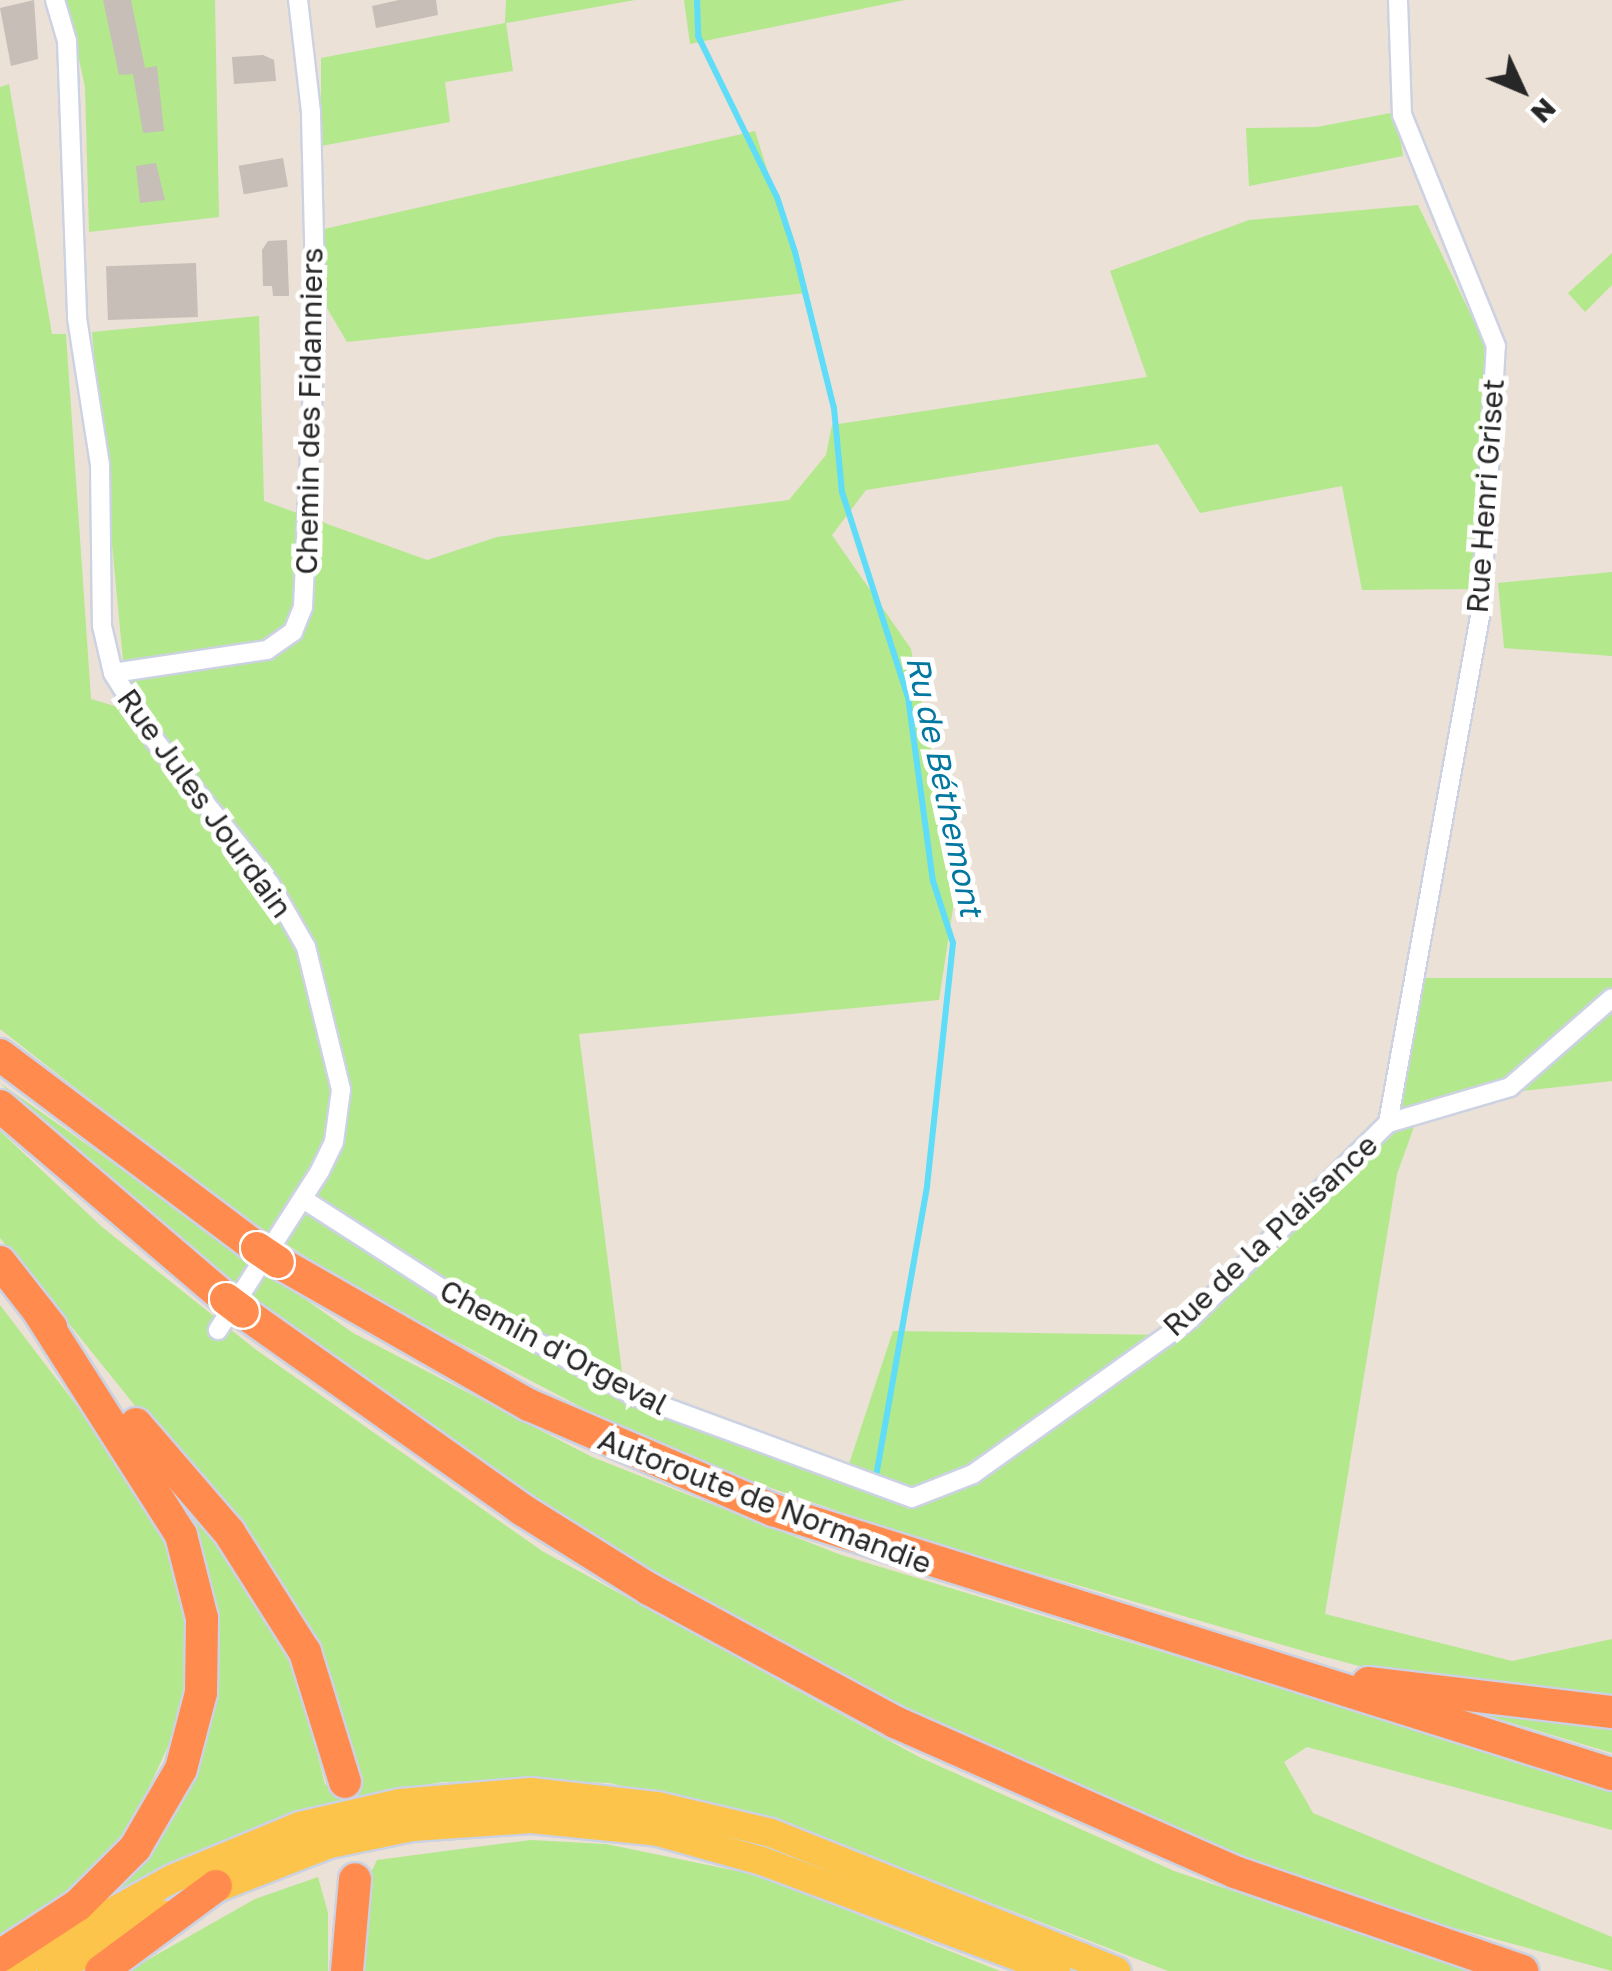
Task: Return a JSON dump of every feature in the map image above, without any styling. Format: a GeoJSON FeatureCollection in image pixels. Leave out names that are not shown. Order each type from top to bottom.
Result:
{"type":"FeatureCollection","features":[{"type":"Feature","properties":{"kind":"highway","name":"Autoroute de Normandie"},"geometry":{"type":"LineString","coordinates":[[0,1055],[267,1255],[447,1362],[687,1477],[870,1546],[1612,1774]]}},
{"type":"Feature","properties":{"kind":"highway"},"geometry":{"type":"LineString","coordinates":[[0,1106],[229,1314],[520,1510],[791,1668],[1126,1828],[1522,1971]]}},
{"type":"Feature","properties":{"kind":"highway"},"geometry":{"type":"LineString","coordinates":[[0,1262],[229,1532],[304,1652],[345,1782]]}},
{"type":"Feature","properties":{"kind":"highway"},"geometry":{"type":"LineString","coordinates":[[0,1956],[78,1905],[135,1848],[181,1769],[201,1694],[202,1618],[182,1535],[39,1312]]}},
{"type":"Feature","properties":{"kind":"highway"},"geometry":{"type":"LineString","coordinates":[[1273,1668],[1612,1712]]}},
{"type":"Feature","properties":{"kind":"highway"},"geometry":{"type":"LineString","coordinates":[[347,1971],[356,1879]]}},
{"type":"Feature","properties":{"kind":"highway"},"geometry":{"type":"LineString","coordinates":[[101,1971],[216,1886]]}},
{"type":"Feature","properties":{"kind":"main road"},"geometry":{"type":"LineString","coordinates":[[6,1971],[172,1878],[300,1826],[400,1803],[531,1792],[658,1806],[771,1833],[1116,1971]]}},
{"type":"Feature","properties":{"kind":"main road"},"geometry":{"type":"LineString","coordinates":[[51,1971],[216,1886],[330,1844],[412,1827],[550,1820],[658,1832],[762,1861],[1056,1971]]}},
{"type":"Feature","properties":{"kind":"street","name":"Rue Jules Jourdain"},"geometry":{"type":"LineString","coordinates":[[55,0],[67,41],[77,318],[100,465],[102,626],[112,672],[156,742],[270,884],[306,947],[342,1090],[334,1142],[303,1199],[229,1314]]}},
{"type":"Feature","properties":{"kind":"street","name":"Chemin des Fidanniers"},"geometry":{"type":"LineString","coordinates":[[112,672],[267,650],[293,632],[304,607],[316,320],[310,112],[298,0]]}},
{"type":"Feature","properties":{"kind":"street","name":"Rue Henri Griset"},"geometry":{"type":"LineString","coordinates":[[1388,1123],[1480,611],[1496,346],[1402,114],[1398,0]]}},
{"type":"Feature","properties":{"kind":"street","name":"Rue de la Plaisance"},"geometry":{"type":"LineString","coordinates":[[874,1490],[912,1498],[939,1490],[1004,1452],[1190,1319],[1388,1123],[1510,1086],[1612,998]]}},
{"type":"Feature","properties":{"kind":"street","name":"Chemin d'Orgeval"},"geometry":{"type":"LineString","coordinates":[[303,1199],[449,1292],[632,1394],[874,1490]]}},
{"type":"Feature","properties":{"kind":"green space"},"geometry":{"type":"Polygon","coordinates":[[[66,0],[215,0],[219,217],[89,232],[85,87],[66,0]]]}},
{"type":"Feature","properties":{"kind":"green space"},"geometry":{"type":"Polygon","coordinates":[[[506,0],[635,0],[506,23],[513,71],[445,82],[450,122],[321,146],[321,58],[505,23],[506,0]]]}},
{"type":"Feature","properties":{"kind":"green space"},"geometry":{"type":"Polygon","coordinates":[[[684,0],[905,0],[690,44],[684,0]]]}},
{"type":"Feature","properties":{"kind":"green space"},"geometry":{"type":"Polygon","coordinates":[[[9,84],[52,334],[66,334],[91,699],[118,707],[124,671],[92,332],[259,316],[264,501],[427,560],[497,537],[789,500],[826,455],[832,425],[1147,377],[1110,271],[1249,220],[1418,205],[1498,371],[1473,589],[1362,590],[1342,486],[1200,513],[1158,444],[866,490],[832,535],[911,649],[957,882],[939,1000],[579,1034],[623,1380],[845,1476],[893,1331],[1166,1335],[1383,1115],[1407,978],[1612,978],[1612,1081],[1423,1102],[1397,1174],[1325,1614],[1512,1661],[1612,1639],[1612,1703],[1400,1677],[919,1539],[667,1452],[356,1289],[223,1203],[0,1029],[0,87],[9,84]]]}},
{"type":"Feature","properties":{"kind":"green space"},"geometry":{"type":"Polygon","coordinates":[[[1396,112],[1403,156],[1249,186],[1246,128],[1317,127],[1396,112]]]}},
{"type":"Feature","properties":{"kind":"green space"},"geometry":{"type":"Polygon","coordinates":[[[755,131],[806,293],[347,342],[324,303],[324,229],[755,131]]]}},
{"type":"Feature","properties":{"kind":"green space"},"geometry":{"type":"Polygon","coordinates":[[[1612,253],[1612,285],[1585,312],[1568,293],[1612,253]]]}},
{"type":"Feature","properties":{"kind":"green space"},"geometry":{"type":"Polygon","coordinates":[[[1612,572],[1612,656],[1504,648],[1498,583],[1612,572]]]}},
{"type":"Feature","properties":{"kind":"green space"},"geometry":{"type":"Polygon","coordinates":[[[0,1083],[353,1333],[592,1457],[841,1555],[1612,1788],[1612,1830],[1307,1747],[1284,1762],[1313,1813],[1612,1937],[1612,1971],[1344,1898],[1182,1835],[819,1673],[663,1584],[345,1374],[110,1189],[0,1083]]]}},
{"type":"Feature","properties":{"kind":"green space"},"geometry":{"type":"Polygon","coordinates":[[[0,1131],[102,1227],[255,1349],[542,1551],[919,1757],[1174,1871],[1468,1971],[1168,1971],[796,1828],[610,1783],[442,1782],[329,1803],[182,1861],[93,1909],[164,1829],[213,1702],[207,1587],[179,1491],[295,1663],[325,1785],[352,1778],[314,1661],[252,1551],[0,1238],[0,1131]]]}},
{"type":"Feature","properties":{"kind":"green space"},"geometry":{"type":"Polygon","coordinates":[[[0,1305],[128,1473],[167,1540],[190,1623],[180,1720],[124,1842],[54,1913],[0,1945],[0,1305]]]}},
{"type":"Feature","properties":{"kind":"green space"},"geometry":{"type":"Polygon","coordinates":[[[1452,1705],[1612,1721],[1612,1753],[1452,1705]]]}},
{"type":"Feature","properties":{"kind":"green space"},"geometry":{"type":"Polygon","coordinates":[[[530,1840],[606,1844],[761,1876],[1000,1971],[356,1971],[366,1883],[377,1860],[530,1840]]]}},
{"type":"Feature","properties":{"kind":"green space"},"geometry":{"type":"Polygon","coordinates":[[[318,1877],[328,1913],[328,1971],[128,1971],[255,1899],[318,1877]]]}},
{"type":"Feature","properties":{"kind":"building"},"geometry":{"type":"Polygon","coordinates":[[[34,0],[38,59],[11,66],[0,8],[34,0]]]}},
{"type":"Feature","properties":{"kind":"building"},"geometry":{"type":"Polygon","coordinates":[[[103,0],[131,0],[145,68],[157,66],[164,131],[143,133],[133,74],[119,75],[103,0]]]}},
{"type":"Feature","properties":{"kind":"building"},"geometry":{"type":"Polygon","coordinates":[[[399,0],[436,0],[438,15],[376,28],[372,6],[399,0]]]}},
{"type":"Feature","properties":{"kind":"building"},"geometry":{"type":"Polygon","coordinates":[[[263,55],[274,60],[276,81],[234,84],[232,57],[263,55]]]}},
{"type":"Feature","properties":{"kind":"building"},"geometry":{"type":"Polygon","coordinates":[[[283,158],[288,187],[244,194],[239,166],[283,158]]]}},
{"type":"Feature","properties":{"kind":"building"},"geometry":{"type":"Polygon","coordinates":[[[156,163],[165,200],[140,203],[136,166],[156,163]]]}},
{"type":"Feature","properties":{"kind":"building"},"geometry":{"type":"Polygon","coordinates":[[[287,240],[289,296],[273,296],[272,286],[263,286],[262,250],[268,241],[287,240]]]}},
{"type":"Feature","properties":{"kind":"building"},"geometry":{"type":"Polygon","coordinates":[[[196,263],[198,317],[108,320],[106,266],[196,263]]]}},
{"type":"Feature","properties":{"kind":"waterway","name":"Ru de Béthemont"},"geometry":{"type":"LineString","coordinates":[[697,0],[698,36],[777,197],[795,252],[834,408],[842,492],[908,697],[933,881],[953,943],[927,1187],[875,1482]]}}]}
